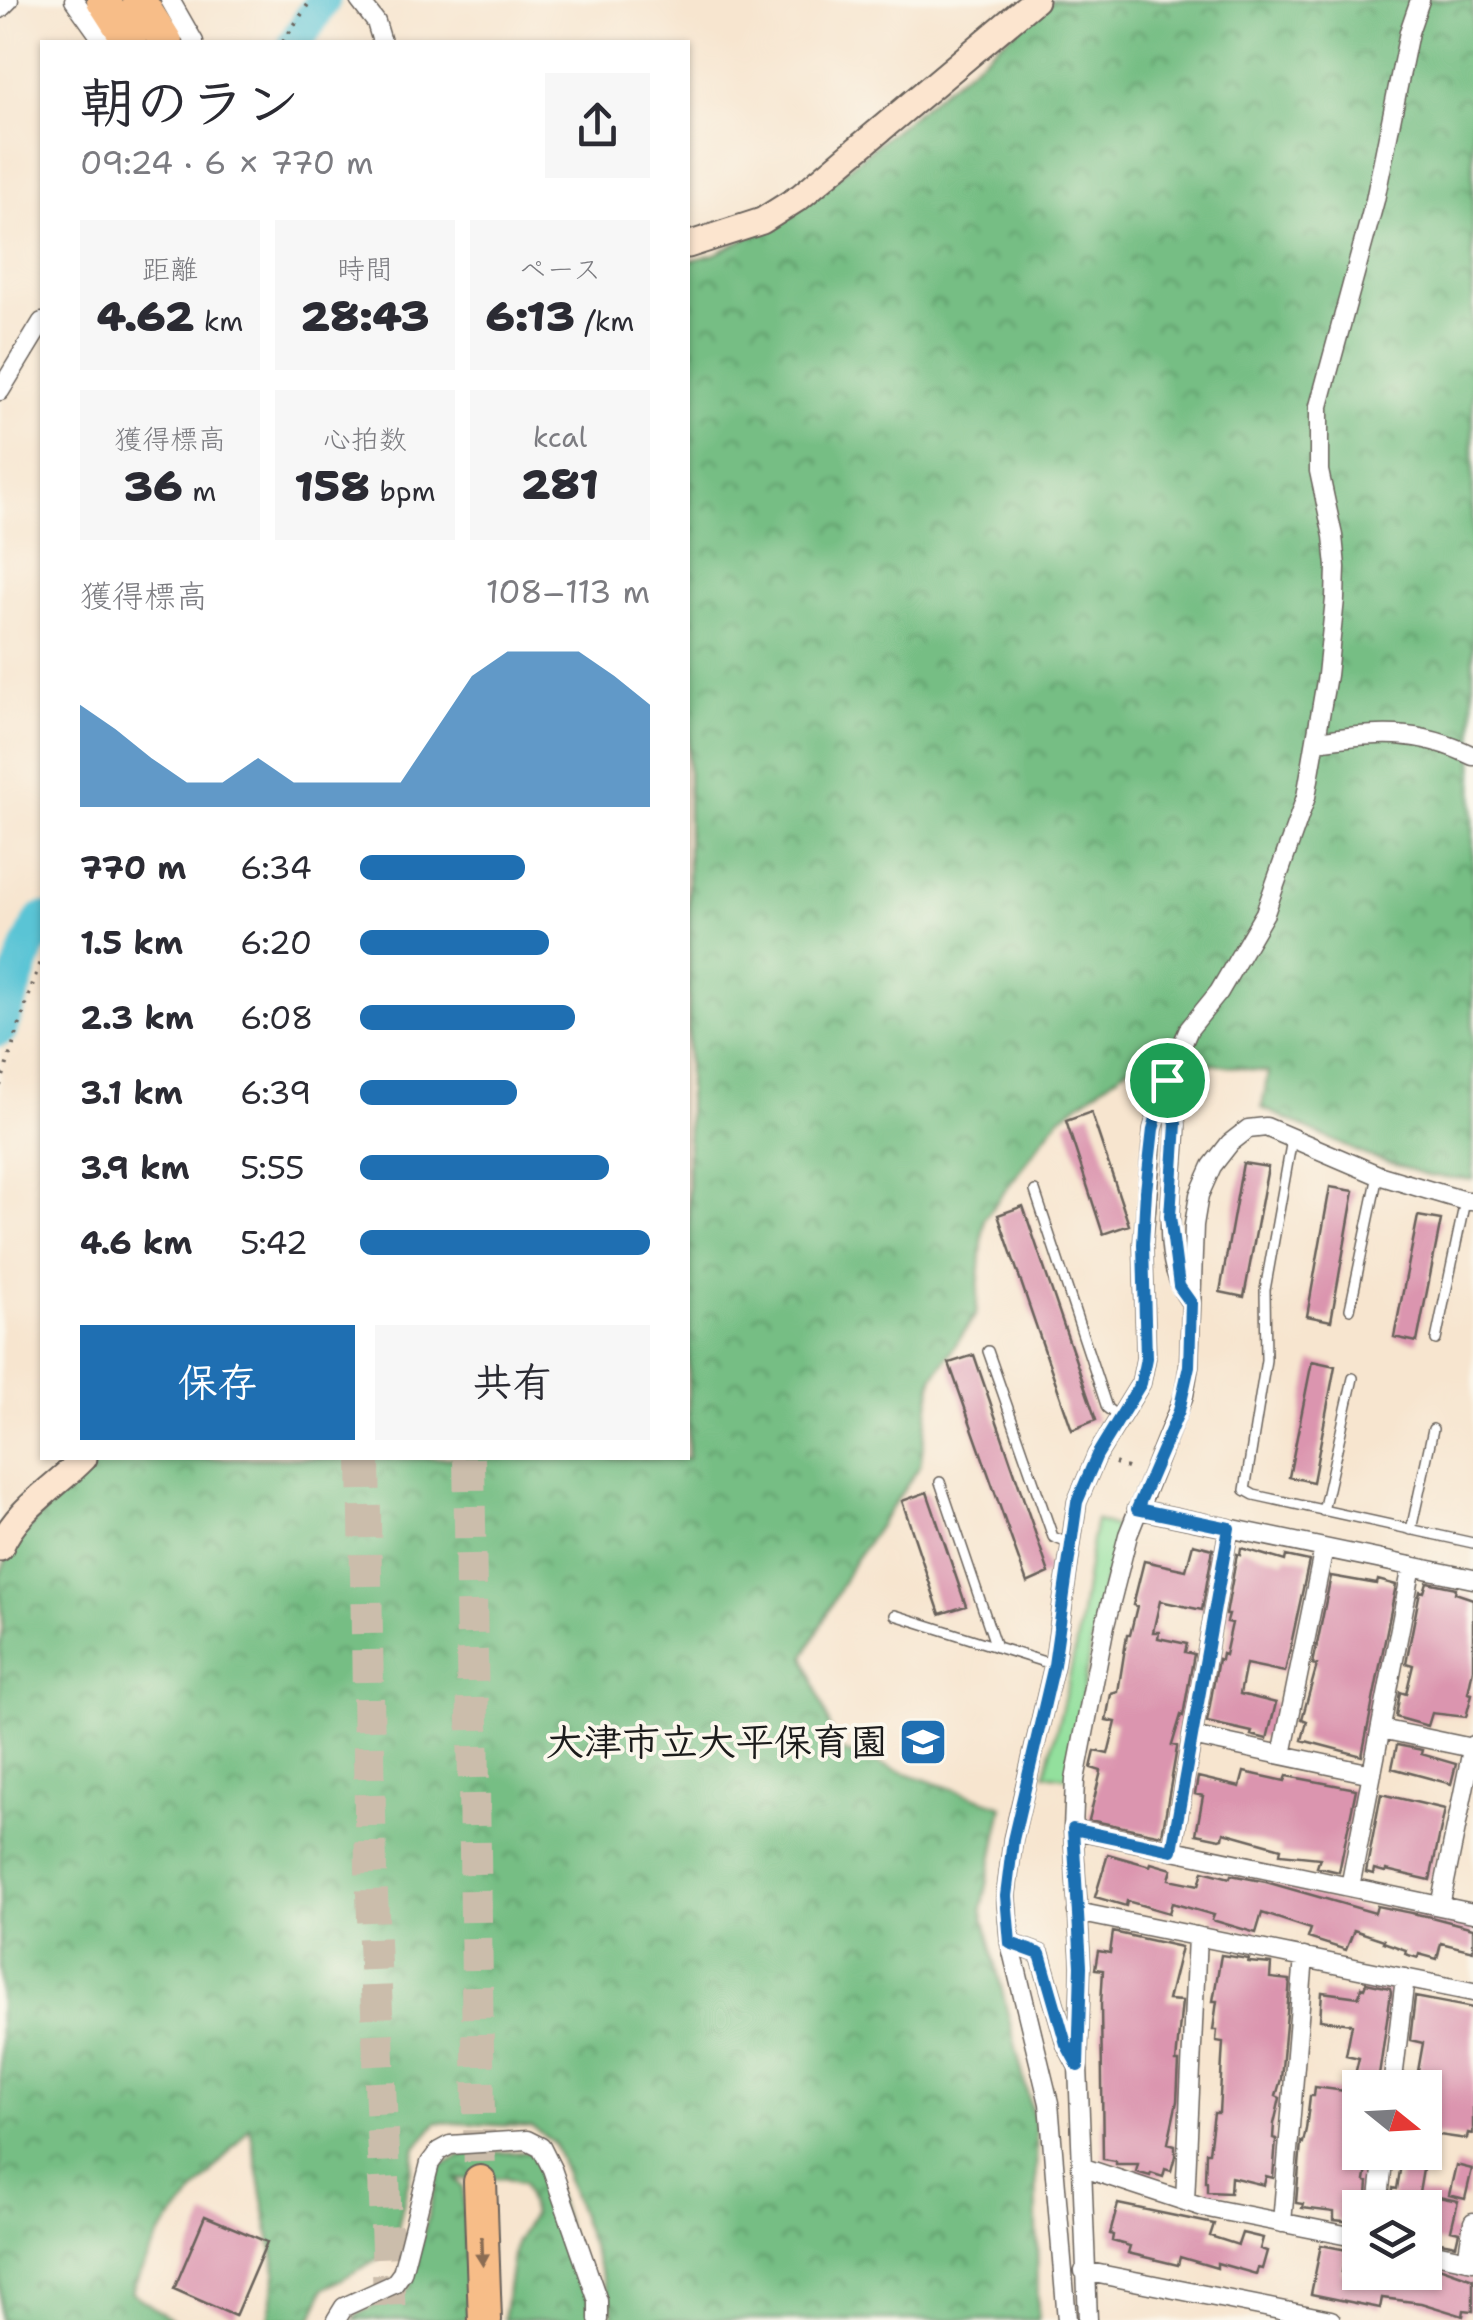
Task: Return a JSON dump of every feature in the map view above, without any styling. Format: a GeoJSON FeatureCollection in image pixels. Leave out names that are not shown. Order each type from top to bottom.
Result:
{"type":"FeatureCollection","features":[{"type":"Feature","properties":{"kind":"highway"},"geometry":{"type":"LineString","coordinates":[[104,0],[129,40]]}},
{"type":"Feature","properties":{"kind":"highway"},"geometry":{"type":"LineString","coordinates":[[139,0],[165,40]]}},
{"type":"Feature","properties":{"kind":"highway"},"geometry":{"type":"LineString","coordinates":[[480,2182],[485,2320]]}},
{"type":"Feature","properties":{"kind":"main road"},"geometry":{"type":"LineString","coordinates":[[690,244],[762,221],[800,197],[1036,0]]}},
{"type":"Feature","properties":{"kind":"main road"},"geometry":{"type":"LineString","coordinates":[[0,1548],[6,1532],[21,1514],[82,1460]]}},
{"type":"Feature","properties":{"kind":"street"},"geometry":{"type":"LineString","coordinates":[[0,9],[10,0]]}},
{"type":"Feature","properties":{"kind":"street"},"geometry":{"type":"LineString","coordinates":[[74,0],[103,40]]}},
{"type":"Feature","properties":{"kind":"street"},"geometry":{"type":"LineString","coordinates":[[170,0],[193,40]]}},
{"type":"Feature","properties":{"kind":"street"},"geometry":{"type":"LineString","coordinates":[[359,0],[376,22],[381,40]]}},
{"type":"Feature","properties":{"kind":"street"},"geometry":{"type":"LineString","coordinates":[[1067,2320],[1049,2103],[1010,1943],[1006,1896],[1013,1840],[1054,1665],[1077,1502],[1097,1455],[1141,1383],[1146,1358],[1143,1244],[1153,1129],[1167,1080],[1189,1029],[1219,992],[1265,913],[1306,798],[1333,632],[1336,568],[1318,471],[1319,406],[1375,200],[1409,32],[1420,0]]}},
{"type":"Feature","properties":{"kind":"street"},"geometry":{"type":"LineString","coordinates":[[0,391],[40,325]]}},
{"type":"Feature","properties":{"kind":"street"},"geometry":{"type":"LineString","coordinates":[[1317,741],[1382,734],[1411,736],[1428,738],[1473,756]]}},
{"type":"Feature","properties":{"kind":"street"},"geometry":{"type":"LineString","coordinates":[[1167,1080],[1176,1124],[1170,1216],[1174,1259],[1179,1286],[1191,1303]]}},
{"type":"Feature","properties":{"kind":"street"},"geometry":{"type":"LineString","coordinates":[[1088,2320],[1078,2066],[1081,1966],[1073,1829],[1075,1780],[1119,1567],[1137,1509],[1184,1394],[1199,1196],[1212,1166],[1230,1143],[1248,1129],[1266,1127],[1378,1175],[1469,1201]]}},
{"type":"Feature","properties":{"kind":"street"},"geometry":{"type":"LineString","coordinates":[[1137,1509],[1473,1579]]}},
{"type":"Feature","properties":{"kind":"street"},"geometry":{"type":"LineString","coordinates":[[1172,1850],[1229,1528]]}},
{"type":"Feature","properties":{"kind":"street"},"geometry":{"type":"LineString","coordinates":[[1282,1755],[1324,1548]]}},
{"type":"Feature","properties":{"kind":"street"},"geometry":{"type":"LineString","coordinates":[[1350,1887],[1412,1566]]}},
{"type":"Feature","properties":{"kind":"street"},"geometry":{"type":"LineString","coordinates":[[1381,1729],[1473,1746],[1440,1906]]}},
{"type":"Feature","properties":{"kind":"street"},"geometry":{"type":"LineString","coordinates":[[1192,1736],[1372,1774]]}},
{"type":"Feature","properties":{"kind":"street"},"geometry":{"type":"LineString","coordinates":[[1073,1829],[1473,1913]]}},
{"type":"Feature","properties":{"kind":"street"},"geometry":{"type":"LineString","coordinates":[[1077,1912],[1473,1992]]}},
{"type":"Feature","properties":{"kind":"street"},"geometry":{"type":"LineString","coordinates":[[1185,2201],[1197,1936]]}},
{"type":"Feature","properties":{"kind":"street"},"geometry":{"type":"LineString","coordinates":[[1010,1943],[1040,1954],[1066,2044],[1078,2066]]}},
{"type":"Feature","properties":{"kind":"street"},"geometry":{"type":"LineString","coordinates":[[1282,2222],[1304,1958]]}},
{"type":"Feature","properties":{"kind":"street"},"geometry":{"type":"LineString","coordinates":[[1394,2070],[1405,1978]]}},
{"type":"Feature","properties":{"kind":"street"},"geometry":{"type":"LineString","coordinates":[[336,2320],[344,2307],[394,2284],[402,2273],[430,2164],[439,2152],[450,2146],[526,2140],[541,2147],[552,2169],[598,2301],[598,2320]]}},
{"type":"Feature","properties":{"kind":"street"},"geometry":{"type":"LineString","coordinates":[[1081,2168],[1185,2201],[1342,2234]]}},
{"type":"Feature","properties":{"kind":"street"},"geometry":{"type":"LineString","coordinates":[[1442,2254],[1470,2260],[1473,2222]]}},
{"type":"Feature","properties":{"kind":"street"},"geometry":{"type":"LineString","coordinates":[[1084,2271],[1331,2320]]}},
{"type":"Feature","properties":{"kind":"lane"},"geometry":{"type":"LineString","coordinates":[[1292,1136],[1265,1290],[1266,1360],[1245,1490],[1473,1543]]}},
{"type":"Feature","properties":{"kind":"lane"},"geometry":{"type":"LineString","coordinates":[[1350,1309],[1378,1175]]}},
{"type":"Feature","properties":{"kind":"lane"},"geometry":{"type":"LineString","coordinates":[[1035,1192],[1107,1408],[1120,1418]]}},
{"type":"Feature","properties":{"kind":"lane"},"geometry":{"type":"LineString","coordinates":[[1436,1340],[1469,1201]]}},
{"type":"Feature","properties":{"kind":"lane"},"geometry":{"type":"LineString","coordinates":[[988,1351],[1053,1536],[1070,1544]]}},
{"type":"Feature","properties":{"kind":"lane"},"geometry":{"type":"LineString","coordinates":[[1323,1510],[1352,1378]]}},
{"type":"Feature","properties":{"kind":"lane"},"geometry":{"type":"LineString","coordinates":[[1411,1530],[1433,1429]]}},
{"type":"Feature","properties":{"kind":"lane"},"geometry":{"type":"LineString","coordinates":[[940,1482],[996,1647]]}},
{"type":"Feature","properties":{"kind":"lane"},"geometry":{"type":"LineString","coordinates":[[895,1615],[1054,1665]]}},
{"type":"Feature","properties":{"kind":"path"},"geometry":{"type":"LineString","coordinates":[[284,40],[310,0]]}},
{"type":"Feature","properties":{"kind":"path"},"geometry":{"type":"LineString","coordinates":[[0,1086],[40,961]]}},
{"type":"Feature","properties":{"kind":"path"},"geometry":{"type":"LineString","coordinates":[[1097,1455],[1150,1478]]}},
{"type":"Feature","properties":{"kind":"green space"},"geometry":{"type":"Polygon","coordinates":[[[1053,0],[1473,0],[1473,1180],[1430,1176],[1365,1155],[1262,1108],[1268,1072],[1194,1061],[1138,1060],[1059,1118],[984,1219],[976,1314],[933,1378],[920,1466],[853,1563],[805,1656],[838,1750],[1003,1806],[982,1909],[1036,2129],[1038,2320],[613,2320],[613,2307],[554,2143],[532,2127],[437,2122],[416,2147],[393,2250],[324,2289],[312,2320],[269,2320],[276,2271],[250,2127],[160,2234],[131,2292],[172,2320],[0,2320],[0,1577],[5,1562],[27,1530],[96,1460],[690,1460],[690,260],[715,254],[789,216],[1053,0]]]}},
{"type":"Feature","properties":{"kind":"green space"},"geometry":{"type":"Polygon","coordinates":[[[1096,1520],[1119,1529],[1090,1652],[1071,1778],[1045,1774],[1073,1660],[1096,1520]]]}},
{"type":"Feature","properties":{"kind":"green space"},"geometry":{"type":"Polygon","coordinates":[[[532,2152],[557,2197],[592,2308],[592,2320],[503,2320],[515,2244],[533,2214],[523,2184],[504,2178],[455,2179],[463,2187],[468,2320],[354,2320],[410,2288],[440,2166],[469,2153],[532,2152]]]}},
{"type":"Feature","properties":{"kind":"building"},"geometry":{"type":"Polygon","coordinates":[[[1091,1112],[1129,1225],[1103,1234],[1066,1121],[1091,1112]]]}},
{"type":"Feature","properties":{"kind":"building"},"geometry":{"type":"Polygon","coordinates":[[[1243,1163],[1268,1167],[1244,1297],[1220,1292],[1243,1163]]]}},
{"type":"Feature","properties":{"kind":"building"},"geometry":{"type":"Polygon","coordinates":[[[1330,1187],[1354,1191],[1331,1321],[1307,1316],[1330,1187]]]}},
{"type":"Feature","properties":{"kind":"building"},"geometry":{"type":"Polygon","coordinates":[[[1023,1206],[1096,1420],[1072,1430],[998,1215],[1023,1206]]]}},
{"type":"Feature","properties":{"kind":"building"},"geometry":{"type":"Polygon","coordinates":[[[1418,1216],[1441,1220],[1417,1342],[1394,1337],[1418,1216]]]}},
{"type":"Feature","properties":{"kind":"building"},"geometry":{"type":"Polygon","coordinates":[[[974,1355],[1049,1573],[1027,1583],[949,1363],[974,1355]]]}},
{"type":"Feature","properties":{"kind":"building"},"geometry":{"type":"Polygon","coordinates":[[[1312,1361],[1335,1366],[1313,1482],[1289,1477],[1312,1361]]]}},
{"type":"Feature","properties":{"kind":"building"},"geometry":{"type":"Polygon","coordinates":[[[927,1492],[966,1606],[940,1614],[902,1501],[927,1492]]]}},
{"type":"Feature","properties":{"kind":"building"},"geometry":{"type":"Polygon","coordinates":[[[1193,1544],[1213,1549],[1202,1610],[1160,1601],[1153,1632],[1159,1632],[1158,1638],[1187,1644],[1185,1652],[1194,1654],[1183,1716],[1172,1745],[1177,1748],[1162,1835],[1089,1820],[1101,1771],[1091,1768],[1095,1751],[1108,1754],[1116,1722],[1106,1720],[1111,1694],[1118,1692],[1144,1561],[1186,1570],[1193,1544]]]}},
{"type":"Feature","properties":{"kind":"building"},"geometry":{"type":"Polygon","coordinates":[[[1241,1548],[1285,1561],[1286,1556],[1309,1561],[1285,1672],[1246,1664],[1240,1694],[1276,1703],[1267,1739],[1207,1722],[1218,1659],[1225,1655],[1232,1623],[1227,1622],[1226,1615],[1241,1548]]]}},
{"type":"Feature","properties":{"kind":"building"},"geometry":{"type":"Polygon","coordinates":[[[1331,1576],[1396,1585],[1362,1756],[1302,1740],[1307,1721],[1302,1719],[1317,1665],[1313,1664],[1331,1576]]]}},
{"type":"Feature","properties":{"kind":"building"},"geometry":{"type":"Polygon","coordinates":[[[1427,1582],[1456,1588],[1455,1593],[1473,1599],[1473,1669],[1468,1693],[1472,1694],[1466,1717],[1432,1713],[1428,1726],[1396,1717],[1400,1692],[1406,1694],[1413,1665],[1406,1663],[1420,1591],[1424,1592],[1427,1582]]]}},
{"type":"Feature","properties":{"kind":"building"},"geometry":{"type":"Polygon","coordinates":[[[1397,1745],[1456,1764],[1451,1784],[1392,1768],[1397,1745]]]}},
{"type":"Feature","properties":{"kind":"building"},"geometry":{"type":"Polygon","coordinates":[[[1244,1772],[1356,1789],[1339,1872],[1317,1867],[1320,1858],[1280,1854],[1281,1848],[1224,1832],[1220,1839],[1196,1834],[1203,1796],[1195,1794],[1198,1777],[1240,1787],[1244,1772]]]}},
{"type":"Feature","properties":{"kind":"building"},"geometry":{"type":"Polygon","coordinates":[[[1381,1794],[1445,1809],[1430,1880],[1386,1870],[1366,1872],[1381,1794]]]}},
{"type":"Feature","properties":{"kind":"building"},"geometry":{"type":"Polygon","coordinates":[[[1108,1854],[1172,1869],[1169,1879],[1199,1885],[1203,1871],[1230,1878],[1231,1875],[1375,1913],[1377,1906],[1473,1928],[1473,1951],[1441,1943],[1437,1959],[1419,1954],[1418,1958],[1354,1930],[1346,1950],[1308,1938],[1311,1929],[1262,1913],[1256,1933],[1172,1903],[1169,1913],[1127,1901],[1126,1906],[1095,1897],[1108,1854]]]}},
{"type":"Feature","properties":{"kind":"building"},"geometry":{"type":"Polygon","coordinates":[[[1113,1932],[1181,1947],[1168,2000],[1182,2001],[1177,2101],[1168,2143],[1175,2145],[1175,2156],[1171,2171],[1165,2169],[1163,2177],[1136,2172],[1138,2164],[1116,2164],[1103,2159],[1103,1970],[1095,1969],[1098,1951],[1110,1953],[1113,1932]]]}},
{"type":"Feature","properties":{"kind":"building"},"geometry":{"type":"Polygon","coordinates":[[[1221,1955],[1271,1964],[1270,1978],[1290,1980],[1276,2096],[1280,2098],[1274,2124],[1273,2178],[1266,2176],[1264,2185],[1231,2177],[1230,2193],[1207,2192],[1205,2182],[1206,2152],[1214,2113],[1219,2113],[1223,2042],[1216,2041],[1217,2030],[1213,2030],[1217,2001],[1213,2001],[1221,1955]]]}},
{"type":"Feature","properties":{"kind":"building"},"geometry":{"type":"Polygon","coordinates":[[[1366,1983],[1390,1988],[1391,1992],[1380,2070],[1356,2070],[1359,2058],[1346,2055],[1352,2024],[1320,2020],[1322,1992],[1359,1997],[1361,1987],[1366,1983]]]}},
{"type":"Feature","properties":{"kind":"building"},"geometry":{"type":"Polygon","coordinates":[[[1415,1997],[1473,2008],[1473,2134],[1468,2133],[1467,2139],[1442,2135],[1442,2070],[1418,2070],[1423,2043],[1410,2040],[1415,1997]]]}},
{"type":"Feature","properties":{"kind":"building"},"geometry":{"type":"Polygon","coordinates":[[[1315,2087],[1342,2091],[1342,2170],[1367,2170],[1367,2190],[1342,2190],[1342,2221],[1334,2220],[1334,2212],[1302,2208],[1303,2204],[1296,2203],[1301,2142],[1310,2096],[1314,2096],[1315,2087]]]}},
{"type":"Feature","properties":{"kind":"building"},"geometry":{"type":"Polygon","coordinates":[[[1456,2165],[1472,2169],[1465,2199],[1449,2195],[1456,2165]]]}},
{"type":"Feature","properties":{"kind":"building"},"geometry":{"type":"Polygon","coordinates":[[[1400,2170],[1423,2170],[1420,2190],[1393,2190],[1397,2189],[1400,2170]]]}},
{"type":"Feature","properties":{"kind":"building"},"geometry":{"type":"Polygon","coordinates":[[[1442,2198],[1458,2201],[1451,2230],[1459,2232],[1456,2245],[1442,2242],[1442,2198]]]}},
{"type":"Feature","properties":{"kind":"building"},"geometry":{"type":"Polygon","coordinates":[[[1118,2204],[1214,2224],[1210,2236],[1238,2245],[1242,2233],[1263,2238],[1260,2249],[1267,2251],[1262,2269],[1258,2268],[1256,2274],[1180,2257],[1178,2265],[1128,2253],[1130,2246],[1112,2241],[1110,2234],[1118,2204]]]}},
{"type":"Feature","properties":{"kind":"building"},"geometry":{"type":"Polygon","coordinates":[[[205,2216],[267,2242],[235,2316],[174,2289],[205,2216]]]}},
{"type":"Feature","properties":{"kind":"building"},"geometry":{"type":"Polygon","coordinates":[[[1321,2245],[1342,2249],[1342,2290],[1442,2290],[1442,2268],[1473,2279],[1473,2311],[1464,2310],[1463,2316],[1421,2303],[1382,2298],[1380,2308],[1311,2294],[1321,2245]]]}},
{"type":"Feature","properties":{"kind":"waterway"},"geometry":{"type":"LineString","coordinates":[[297,40],[323,0]]}},
{"type":"Feature","properties":{"kind":"waterway"},"geometry":{"type":"LineString","coordinates":[[0,1029],[40,924]]}},
{"type":"Feature","properties":{"kind":"tunnel"},"geometry":{"type":"LineString","coordinates":[[364,1460],[371,1870],[390,2320]]}},
{"type":"Feature","properties":{"kind":"tunnel"},"geometry":{"type":"LineString","coordinates":[[469,1460],[480,2182]]}},
{"type":"Feature","properties":{"kind":"place","name":"大津市立大平保育園"},"geometry":{"type":"Point","coordinates":[923,1742]}},
{"type":"Feature","properties":{"kind":"route"},"geometry":{"type":"LineString","coordinates":[[1167,1080],[1176,1124],[1170,1216],[1179,1286],[1191,1303],[1189,1366],[1179,1411],[1137,1509],[1229,1528],[1172,1850],[1073,1829],[1081,1966],[1078,2066],[1066,2044],[1040,1954],[1010,1943],[1006,1896],[1013,1840],[1054,1665],[1077,1502],[1090,1468],[1141,1383],[1146,1358],[1146,1191],[1153,1129],[1167,1080]]}}]}
